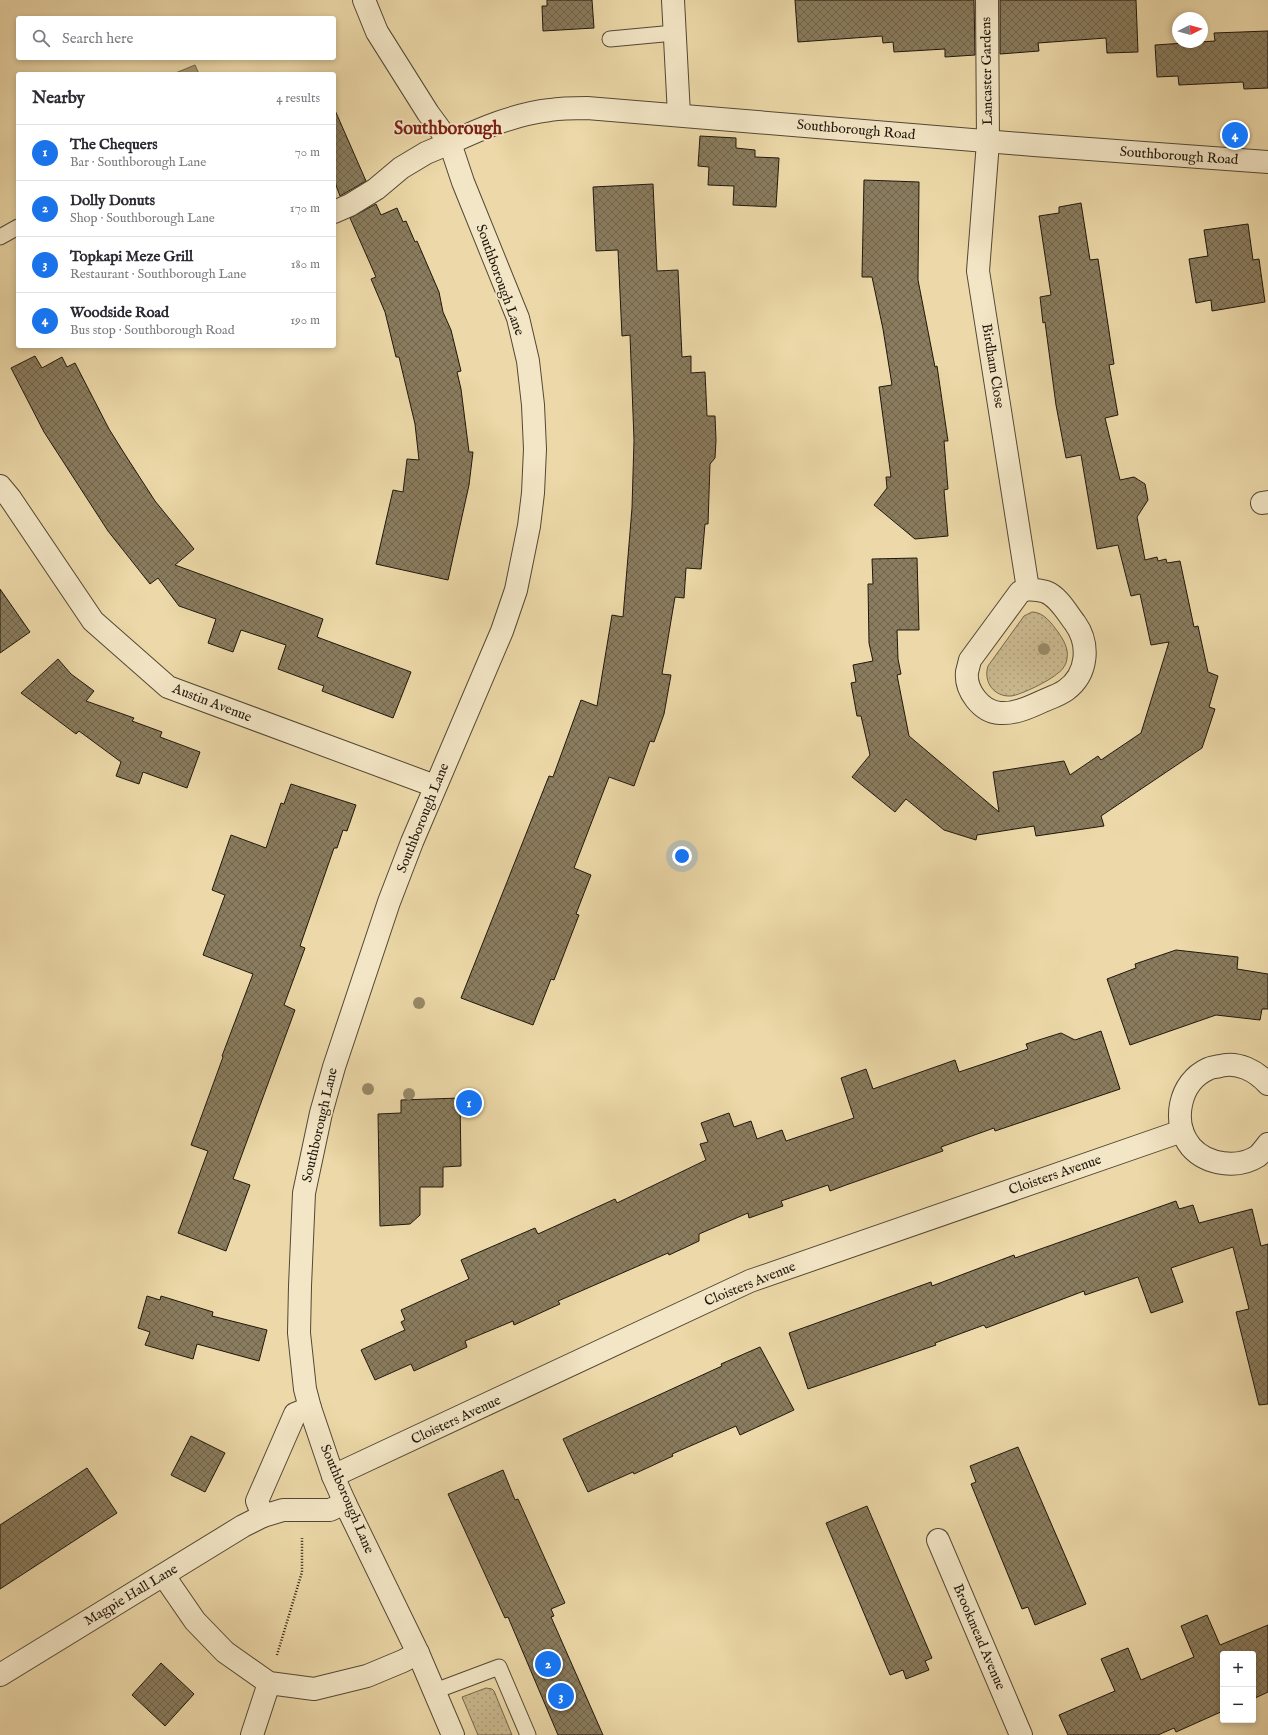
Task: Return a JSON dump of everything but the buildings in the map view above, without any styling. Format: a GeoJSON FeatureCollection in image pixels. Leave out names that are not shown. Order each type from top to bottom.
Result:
{"type":"FeatureCollection","features":[{"type":"Feature","properties":{"kind":"street","name":"Southborough Lane"},"geometry":{"type":"LineString","coordinates":[[364,0],[377,32],[428,113],[450,143],[463,182],[518,318],[528,361],[533,405],[535,449],[533,493],[529,526],[516,590],[502,631],[435,786],[397,882],[348,1022],[321,1113],[304,1193],[299,1333],[305,1389],[310,1408],[333,1476],[418,1653],[453,1735]]}},
{"type":"Feature","properties":{"kind":"street"},"geometry":{"type":"LineString","coordinates":[[673,0],[679,115]]}},
{"type":"Feature","properties":{"kind":"street","name":"Lancaster Gardens"},"geometry":{"type":"LineString","coordinates":[[987,0],[988,142]]}},
{"type":"Feature","properties":{"kind":"street","name":"Southborough Road"},"geometry":{"type":"LineString","coordinates":[[336,211],[350,205],[376,189],[401,168],[426,153],[480,129],[517,116],[550,110],[587,108],[988,142],[1268,162]]}},
{"type":"Feature","properties":{"kind":"street","name":"Birdham Close"},"geometry":{"type":"LineString","coordinates":[[988,142],[978,271],[1028,589]]}},
{"type":"Feature","properties":{"kind":"street","name":"Austin Avenue"},"geometry":{"type":"LineString","coordinates":[[0,486],[10,498],[93,621],[168,687],[435,786]]}},
{"type":"Feature","properties":{"kind":"street"},"geometry":{"type":"LineString","coordinates":[[1028,589],[1046,592],[1059,602],[1081,632],[1085,647],[1085,659],[1075,682],[1065,691],[1026,709],[1000,713],[988,710],[976,700],[970,689],[967,673],[970,660],[1020,592],[1028,589]]}},
{"type":"Feature","properties":{"kind":"street"},"geometry":{"type":"LineString","coordinates":[[1268,1084],[1260,1076],[1244,1067],[1226,1065],[1208,1069],[1193,1080],[1183,1095],[1179,1113],[1182,1131],[1191,1147],[1206,1158],[1223,1164],[1241,1163],[1258,1156],[1268,1144]]}},
{"type":"Feature","properties":{"kind":"street","name":"Cloisters Avenue"},"geometry":{"type":"LineString","coordinates":[[333,1476],[750,1281],[1182,1131]]}},
{"type":"Feature","properties":{"kind":"street"},"geometry":{"type":"LineString","coordinates":[[263,1516],[257,1501],[295,1414],[310,1408]]}},
{"type":"Feature","properties":{"kind":"street","name":"Magpie Hall Lane"},"geometry":{"type":"LineString","coordinates":[[0,1675],[164,1576],[242,1526],[263,1516],[283,1510],[330,1510],[345,1503]]}},
{"type":"Feature","properties":{"kind":"street","name":"Brookmead Avenue"},"geometry":{"type":"LineString","coordinates":[[938,1540],[1021,1735]]}},
{"type":"Feature","properties":{"kind":"street"},"geometry":{"type":"LineString","coordinates":[[164,1576],[195,1621],[225,1652],[269,1683],[314,1689],[367,1676],[418,1653]]}},
{"type":"Feature","properties":{"kind":"street"},"geometry":{"type":"LineString","coordinates":[[252,1735],[269,1683]]}},
{"type":"Feature","properties":{"kind":"lane"},"geometry":{"type":"LineString","coordinates":[[610,39],[674,33]]}},
{"type":"Feature","properties":{"kind":"lane"},"geometry":{"type":"LineString","coordinates":[[0,237],[16,228]]}},
{"type":"Feature","properties":{"kind":"lane"},"geometry":{"type":"LineString","coordinates":[[435,1692],[499,1667],[528,1735]]}},
{"type":"Feature","properties":{"kind":"path"},"geometry":{"type":"LineString","coordinates":[[269,1683],[302,1572],[302,1510]]}},
{"type":"Feature","properties":{"kind":"shaded area"},"geometry":{"type":"Polygon","coordinates":[[[1032,612],[1044,616],[1060,635],[1067,651],[1067,660],[1062,670],[1043,683],[1016,695],[1005,696],[995,691],[991,687],[987,678],[988,666],[1024,616],[1032,612]]]}},
{"type":"Feature","properties":{"kind":"shaded area"},"geometry":{"type":"Polygon","coordinates":[[[486,1688],[494,1691],[512,1735],[478,1735],[462,1697],[486,1688]]]}},
{"type":"Feature","properties":{"kind":"water"},"geometry":{"type":"Polygon","coordinates":[[[195,65],[198,72],[178,72],[195,65]]]}},
{"type":"Feature","properties":{"kind":"place","name":"Woodside Road"},"geometry":{"type":"Point","coordinates":[1235,135]}},
{"type":"Feature","properties":{"kind":"place","name":"The Chequers"},"geometry":{"type":"Point","coordinates":[469,1103]}},
{"type":"Feature","properties":{"kind":"place","name":"Dolly Donuts"},"geometry":{"type":"Point","coordinates":[548,1664]}},
{"type":"Feature","properties":{"kind":"place","name":"Topkapi Meze Grill"},"geometry":{"type":"Point","coordinates":[561,1696]}},
{"type":"Feature","properties":{"kind":"district","name":"Southborough"},"geometry":{"type":"Point","coordinates":[448,129]}}]}
